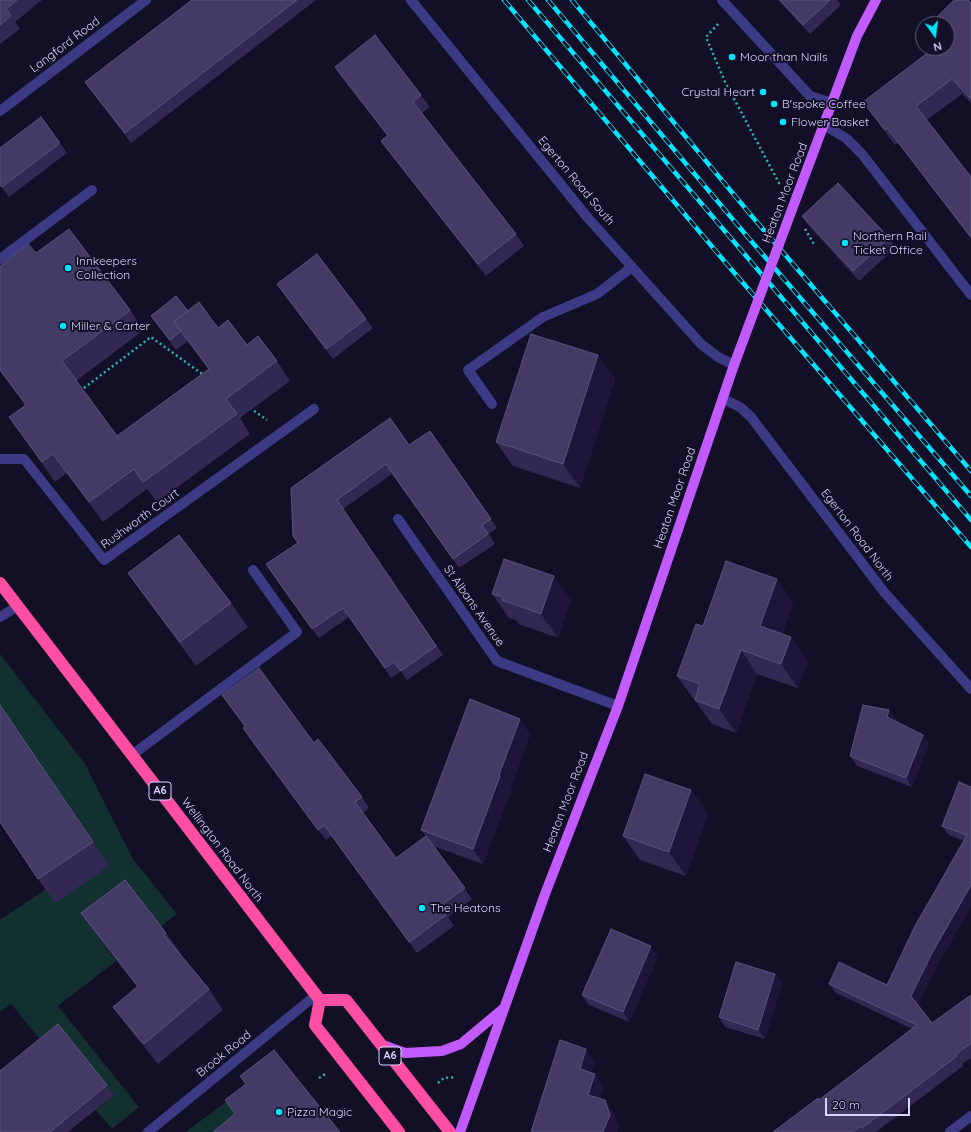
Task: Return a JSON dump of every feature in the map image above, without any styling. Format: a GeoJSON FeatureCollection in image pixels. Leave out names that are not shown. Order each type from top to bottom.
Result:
{"type":"FeatureCollection","features":[{"type":"Feature","properties":{"kind":"highway","name":"Wellington Road North"},"geometry":{"type":"LineString","coordinates":[[0,583],[318,998]]}},
{"type":"Feature","properties":{"kind":"highway","name":"A6"},"geometry":{"type":"LineString","coordinates":[[318,998],[346,1000],[450,1132]]}},
{"type":"Feature","properties":{"kind":"highway"},"geometry":{"type":"LineString","coordinates":[[318,998],[315,1025],[399,1132]]}},
{"type":"Feature","properties":{"kind":"main road","name":"Heaton Moor Road"},"geometry":{"type":"LineString","coordinates":[[460,1132],[545,894],[618,706],[734,366],[857,36],[876,0]]}},
{"type":"Feature","properties":{"kind":"main road"},"geometry":{"type":"LineString","coordinates":[[380,1044],[405,1053],[442,1051],[461,1044],[505,1007]]}},
{"type":"Feature","properties":{"kind":"street","name":"Langford Road"},"geometry":{"type":"LineString","coordinates":[[0,111],[146,0]]}},
{"type":"Feature","properties":{"kind":"street","name":"Egerton Road South"},"geometry":{"type":"LineString","coordinates":[[411,0],[583,212],[701,344],[718,357],[734,366]]}},
{"type":"Feature","properties":{"kind":"street"},"geometry":{"type":"LineString","coordinates":[[722,0],[810,96],[832,103]]}},
{"type":"Feature","properties":{"kind":"street"},"geometry":{"type":"LineString","coordinates":[[824,126],[846,138],[862,154],[971,295]]}},
{"type":"Feature","properties":{"kind":"street"},"geometry":{"type":"LineString","coordinates":[[0,259],[92,190]]}},
{"type":"Feature","properties":{"kind":"street"},"geometry":{"type":"LineString","coordinates":[[492,404],[468,370],[543,317],[597,294],[632,267]]}},
{"type":"Feature","properties":{"kind":"street","name":"Egerton Road North"},"geometry":{"type":"LineString","coordinates":[[723,399],[740,407],[751,417],[884,592],[971,689]]}},
{"type":"Feature","properties":{"kind":"street","name":"Rushworth Court"},"geometry":{"type":"LineString","coordinates":[[0,459],[24,459],[104,560],[314,409]]}},
{"type":"Feature","properties":{"kind":"street","name":"St Albans Avenue"},"geometry":{"type":"LineString","coordinates":[[398,519],[497,661],[618,706]]}},
{"type":"Feature","properties":{"kind":"street"},"geometry":{"type":"LineString","coordinates":[[132,755],[298,632],[253,570]]}},
{"type":"Feature","properties":{"kind":"street"},"geometry":{"type":"LineString","coordinates":[[0,617],[18,606]]}},
{"type":"Feature","properties":{"kind":"street","name":"Brook Road"},"geometry":{"type":"LineString","coordinates":[[148,1132],[318,998]]}},
{"type":"Feature","properties":{"kind":"street"},"geometry":{"type":"LineString","coordinates":[[950,1132],[971,1116]]}},
{"type":"Feature","properties":{"kind":"path"},"geometry":{"type":"LineString","coordinates":[[731,11],[706,37],[725,82],[784,192]]}},
{"type":"Feature","properties":{"kind":"path"},"geometry":{"type":"LineString","coordinates":[[804,226],[815,246]]}},
{"type":"Feature","properties":{"kind":"path"},"geometry":{"type":"LineString","coordinates":[[75,394],[151,337],[207,377]]}},
{"type":"Feature","properties":{"kind":"path"},"geometry":{"type":"LineString","coordinates":[[245,404],[283,432]]}},
{"type":"Feature","properties":{"kind":"path"},"geometry":{"type":"LineString","coordinates":[[320,1078],[328,1072]]}},
{"type":"Feature","properties":{"kind":"path"},"geometry":{"type":"LineString","coordinates":[[437,1084],[444,1078],[456,1077]]}},
{"type":"Feature","properties":{"kind":"green space"},"geometry":{"type":"Polygon","coordinates":[[[0,654],[85,764],[133,859],[177,914],[160,927],[96,934],[116,961],[58,1006],[139,1107],[112,1129],[96,1110],[114,1095],[47,1048],[11,1004],[0,1012],[0,920],[46,889],[0,723],[0,654]]]}},
{"type":"Feature","properties":{"kind":"green space"},"geometry":{"type":"Polygon","coordinates":[[[247,1086],[248,1132],[186,1132],[247,1086]]]}},
{"type":"Feature","properties":{"kind":"building"},"geometry":{"type":"Polygon","coordinates":[[[0,0],[17,0],[6,9],[11,16],[0,25],[0,0]]]}},
{"type":"Feature","properties":{"kind":"building"},"geometry":{"type":"Polygon","coordinates":[[[192,0],[297,0],[125,133],[85,82],[192,0]]]}},
{"type":"Feature","properties":{"kind":"building"},"geometry":{"type":"Polygon","coordinates":[[[780,0],[830,0],[803,25],[780,0]]]}},
{"type":"Feature","properties":{"kind":"building"},"geometry":{"type":"Polygon","coordinates":[[[954,0],[968,0],[971,3],[971,99],[952,79],[916,106],[971,177],[971,237],[887,128],[885,130],[863,102],[923,56],[955,56],[955,16],[938,16],[954,0]]]}},
{"type":"Feature","properties":{"kind":"building"},"geometry":{"type":"Polygon","coordinates":[[[375,35],[421,95],[413,102],[516,234],[478,264],[381,141],[388,135],[335,67],[375,35]]]}},
{"type":"Feature","properties":{"kind":"building"},"geometry":{"type":"Polygon","coordinates":[[[41,117],[60,143],[2,187],[0,185],[0,148],[41,117]]]}},
{"type":"Feature","properties":{"kind":"building"},"geometry":{"type":"Polygon","coordinates":[[[838,183],[889,238],[853,271],[802,216],[838,183]]]}},
{"type":"Feature","properties":{"kind":"building"},"geometry":{"type":"Polygon","coordinates":[[[69,229],[130,310],[62,361],[117,436],[209,369],[174,322],[199,302],[218,328],[228,320],[247,345],[258,336],[277,361],[226,399],[237,414],[143,482],[134,469],[89,502],[53,454],[42,462],[9,417],[26,405],[0,370],[0,266],[28,244],[36,253],[69,229]]]}},
{"type":"Feature","properties":{"kind":"building"},"geometry":{"type":"Polygon","coordinates":[[[317,254],[366,319],[326,349],[277,284],[317,254]]]}},
{"type":"Feature","properties":{"kind":"building"},"geometry":{"type":"Polygon","coordinates":[[[176,296],[188,311],[174,322],[181,331],[170,340],[151,316],[176,296]]]}},
{"type":"Feature","properties":{"kind":"building"},"geometry":{"type":"Polygon","coordinates":[[[531,334],[598,355],[563,464],[496,442],[531,334]]]}},
{"type":"Feature","properties":{"kind":"building"},"geometry":{"type":"Polygon","coordinates":[[[390,418],[409,445],[430,431],[491,519],[482,525],[488,534],[453,559],[386,464],[337,500],[436,646],[401,671],[394,662],[385,668],[343,608],[312,629],[266,564],[298,543],[293,536],[291,488],[390,418]]]}},
{"type":"Feature","properties":{"kind":"building"},"geometry":{"type":"Polygon","coordinates":[[[179,535],[231,603],[180,642],[128,573],[179,535]]]}},
{"type":"Feature","properties":{"kind":"building"},"geometry":{"type":"Polygon","coordinates":[[[504,559],[554,576],[541,614],[502,600],[503,597],[492,594],[504,559]]]}},
{"type":"Feature","properties":{"kind":"building"},"geometry":{"type":"Polygon","coordinates":[[[726,561],[777,579],[760,626],[791,637],[781,664],[741,650],[719,709],[695,700],[700,684],[677,676],[696,624],[703,626],[726,561]]]}},
{"type":"Feature","properties":{"kind":"building"},"geometry":{"type":"Polygon","coordinates":[[[259,668],[314,743],[318,739],[362,797],[355,802],[396,858],[426,836],[465,888],[440,906],[446,915],[409,942],[324,825],[318,830],[243,728],[245,726],[222,695],[259,668]]]}},
{"type":"Feature","properties":{"kind":"building"},"geometry":{"type":"Polygon","coordinates":[[[470,699],[520,719],[473,849],[421,830],[470,699]]]}},
{"type":"Feature","properties":{"kind":"building"},"geometry":{"type":"Polygon","coordinates":[[[0,705],[93,842],[38,879],[0,822],[0,705]]]}},
{"type":"Feature","properties":{"kind":"building"},"geometry":{"type":"Polygon","coordinates":[[[863,705],[889,710],[887,717],[923,735],[906,778],[850,756],[863,705]]]}},
{"type":"Feature","properties":{"kind":"building"},"geometry":{"type":"Polygon","coordinates":[[[645,774],[691,790],[669,852],[623,836],[645,774]]]}},
{"type":"Feature","properties":{"kind":"building"},"geometry":{"type":"Polygon","coordinates":[[[959,782],[971,787],[971,885],[931,955],[911,996],[932,1023],[971,995],[971,1043],[955,1055],[957,1056],[862,1128],[860,1126],[853,1132],[773,1132],[818,1098],[819,1100],[917,1025],[829,984],[839,962],[887,985],[915,926],[967,835],[942,826],[959,782]]]}},
{"type":"Feature","properties":{"kind":"building"},"geometry":{"type":"Polygon","coordinates":[[[125,880],[166,933],[164,935],[209,989],[144,1044],[113,1007],[138,986],[81,913],[125,880]]]}},
{"type":"Feature","properties":{"kind":"building"},"geometry":{"type":"Polygon","coordinates":[[[611,929],[651,946],[623,1012],[582,995],[611,929]]]}},
{"type":"Feature","properties":{"kind":"building"},"geometry":{"type":"Polygon","coordinates":[[[736,962],[775,974],[758,1030],[719,1017],[736,962]]]}},
{"type":"Feature","properties":{"kind":"building"},"geometry":{"type":"Polygon","coordinates":[[[58,1024],[107,1085],[50,1132],[0,1132],[0,1071],[58,1024]]]}},
{"type":"Feature","properties":{"kind":"building"},"geometry":{"type":"Polygon","coordinates":[[[560,1040],[586,1049],[580,1069],[595,1074],[588,1095],[605,1100],[610,1115],[603,1132],[531,1132],[560,1040]]]}},
{"type":"Feature","properties":{"kind":"building"},"geometry":{"type":"Polygon","coordinates":[[[274,1050],[340,1132],[213,1132],[235,1114],[225,1100],[246,1084],[240,1076],[274,1050]]]}},
{"type":"Feature","properties":{"kind":"railway"},"geometry":{"type":"LineString","coordinates":[[504,0],[725,262],[971,547]]}},
{"type":"Feature","properties":{"kind":"railway"},"geometry":{"type":"LineString","coordinates":[[528,0],[971,520]]}},
{"type":"Feature","properties":{"kind":"railway"},"geometry":{"type":"LineString","coordinates":[[548,0],[746,235],[971,496]]}},
{"type":"Feature","properties":{"kind":"railway"},"geometry":{"type":"LineString","coordinates":[[572,0],[750,214],[971,471]]}},
{"type":"Feature","properties":{"kind":"place","name":"Moor than Nails"},"geometry":{"type":"Point","coordinates":[732,57]}},
{"type":"Feature","properties":{"kind":"place","name":"Crystal Heart"},"geometry":{"type":"Point","coordinates":[763,92]}},
{"type":"Feature","properties":{"kind":"place","name":"B'spoke Coffee"},"geometry":{"type":"Point","coordinates":[774,104]}},
{"type":"Feature","properties":{"kind":"place","name":"Flower Basket"},"geometry":{"type":"Point","coordinates":[783,122]}},
{"type":"Feature","properties":{"kind":"place","name":"Northern Rail Ticket Office"},"geometry":{"type":"Point","coordinates":[845,243]}},
{"type":"Feature","properties":{"kind":"place","name":"Innkeepers Collection"},"geometry":{"type":"Point","coordinates":[68,268]}},
{"type":"Feature","properties":{"kind":"place","name":"Miller & Carter"},"geometry":{"type":"Point","coordinates":[63,326]}},
{"type":"Feature","properties":{"kind":"place","name":"The Heatons"},"geometry":{"type":"Point","coordinates":[422,908]}},
{"type":"Feature","properties":{"kind":"place","name":"Pizza Magic"},"geometry":{"type":"Point","coordinates":[279,1112]}}]}
